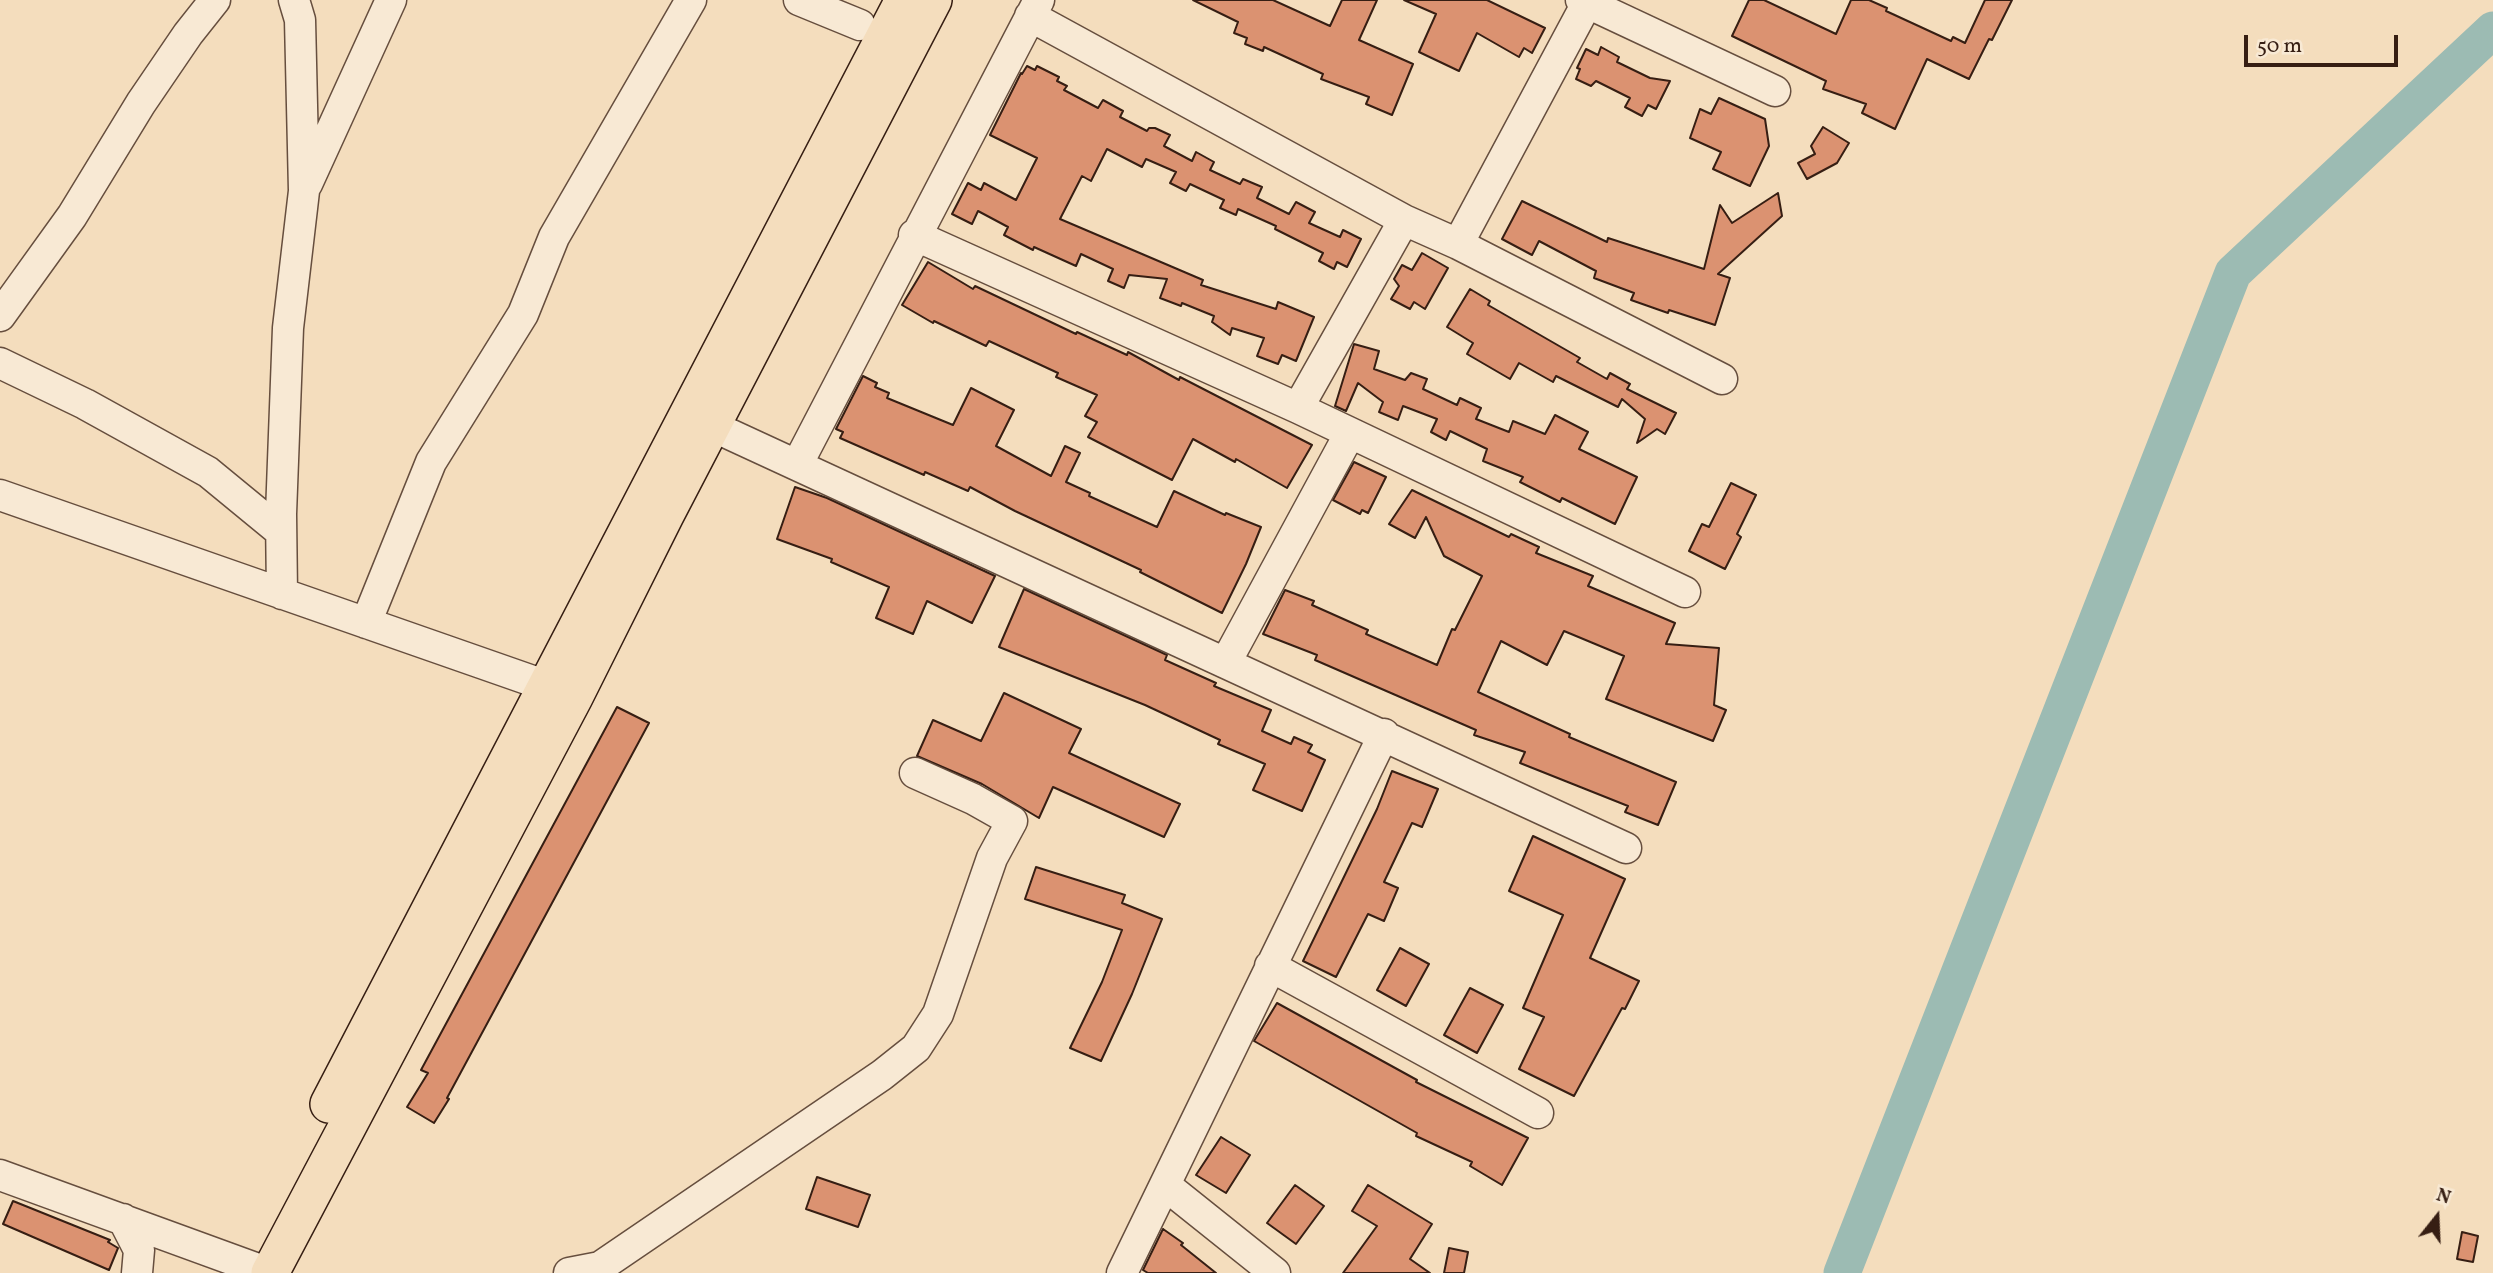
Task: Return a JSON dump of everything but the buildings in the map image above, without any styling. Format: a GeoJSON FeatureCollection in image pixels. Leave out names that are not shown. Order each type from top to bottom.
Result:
{"type":"FeatureCollection","features":[{"type":"Feature","properties":{"kind":"main road"},"geometry":{"type":"LineString","coordinates":[[257,1271],[547,686],[904,0]]}},
{"type":"Feature","properties":{"kind":"main road"},"geometry":{"type":"LineString","coordinates":[[257,1271],[574,696],[933,0]]}},
{"type":"Feature","properties":{"kind":"street"},"geometry":{"type":"LineString","coordinates":[[0,316],[72,216],[141,103],[215,0]]}},
{"type":"Feature","properties":{"kind":"street"},"geometry":{"type":"LineString","coordinates":[[282,594],[281,532],[288,328],[304,191],[300,20],[294,0]]}},
{"type":"Feature","properties":{"kind":"street"},"geometry":{"type":"LineString","coordinates":[[304,191],[391,0]]}},
{"type":"Feature","properties":{"kind":"street"},"geometry":{"type":"LineString","coordinates":[[366,623],[431,463],[523,314],[554,237],[691,0]]}},
{"type":"Feature","properties":{"kind":"street"},"geometry":{"type":"LineString","coordinates":[[799,0],[860,24]]}},
{"type":"Feature","properties":{"kind":"street"},"geometry":{"type":"LineString","coordinates":[[1458,244],[1584,1],[1775,91]]}},
{"type":"Feature","properties":{"kind":"street"},"geometry":{"type":"LineString","coordinates":[[797,465],[1034,8],[1405,220],[1458,244],[1722,379]]}},
{"type":"Feature","properties":{"kind":"street"},"geometry":{"type":"LineString","coordinates":[[1297,408],[1405,220]]}},
{"type":"Feature","properties":{"kind":"street"},"geometry":{"type":"LineString","coordinates":[[914,235],[1297,408],[1685,592]]}},
{"type":"Feature","properties":{"kind":"street"},"geometry":{"type":"LineString","coordinates":[[0,363],[85,404],[208,472],[281,532]]}},
{"type":"Feature","properties":{"kind":"street"},"geometry":{"type":"LineString","coordinates":[[712,426],[1626,848]]}},
{"type":"Feature","properties":{"kind":"street"},"geometry":{"type":"LineString","coordinates":[[1226,662],[1350,433]]}},
{"type":"Feature","properties":{"kind":"street"},"geometry":{"type":"LineString","coordinates":[[0,495],[547,686]]}},
{"type":"Feature","properties":{"kind":"street"},"geometry":{"type":"LineString","coordinates":[[1122,1273],[1384,734]]}},
{"type":"Feature","properties":{"kind":"street"},"geometry":{"type":"LineString","coordinates":[[569,1273],[600,1267],[882,1075],[916,1048],[938,1014],[992,858],[1012,821],[973,799],[915,773]]}},
{"type":"Feature","properties":{"kind":"street"},"geometry":{"type":"LineString","coordinates":[[1270,966],[1538,1113]]}},
{"type":"Feature","properties":{"kind":"street"},"geometry":{"type":"LineString","coordinates":[[0,1175],[257,1271]]}},
{"type":"Feature","properties":{"kind":"street"},"geometry":{"type":"LineString","coordinates":[[1165,1185],[1275,1273]]}},
{"type":"Feature","properties":{"kind":"street"},"geometry":{"type":"LineString","coordinates":[[123,1219],[139,1250],[137,1273]]}},
{"type":"Feature","properties":{"kind":"waterway"},"geometry":{"type":"LineString","coordinates":[[1842,1273],[2233,273],[2493,30]]}}]}
